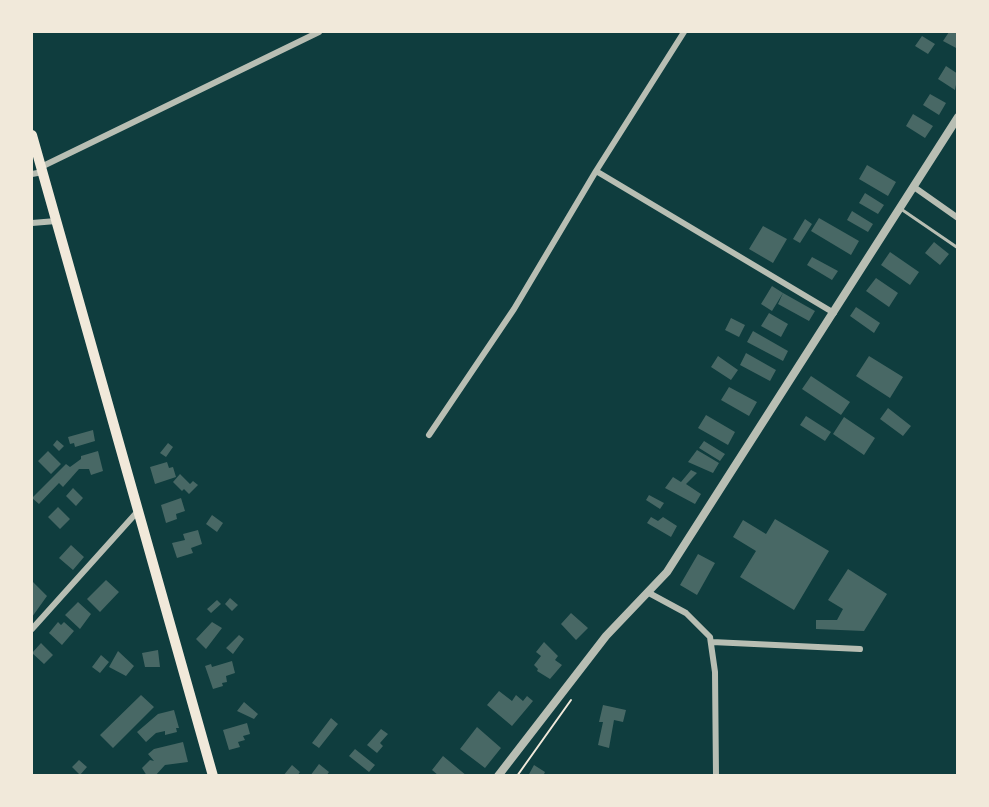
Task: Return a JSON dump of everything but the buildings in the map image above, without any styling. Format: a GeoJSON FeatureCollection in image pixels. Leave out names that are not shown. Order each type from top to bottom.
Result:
{"type":"FeatureCollection","features":[{"type":"Feature","properties":{"kind":"main road"},"geometry":{"type":"LineString","coordinates":[[32,135],[38,171],[56,221],[213,776]]}},
{"type":"Feature","properties":{"kind":"street"},"geometry":{"type":"LineString","coordinates":[[38,171],[319,32]]}},
{"type":"Feature","properties":{"kind":"street"},"geometry":{"type":"LineString","coordinates":[[429,435],[514,309],[596,171],[684,32]]}},
{"type":"Feature","properties":{"kind":"street"},"geometry":{"type":"LineString","coordinates":[[498,776],[606,636],[649,593],[678,555],[957,117]]}},
{"type":"Feature","properties":{"kind":"street"},"geometry":{"type":"LineString","coordinates":[[596,171],[834,313]]}},
{"type":"Feature","properties":{"kind":"street"},"geometry":{"type":"LineString","coordinates":[[914,187],[957,218]]}},
{"type":"Feature","properties":{"kind":"street"},"geometry":{"type":"LineString","coordinates":[[32,223],[56,221]]}},
{"type":"Feature","properties":{"kind":"street"},"geometry":{"type":"LineString","coordinates":[[32,629],[138,511]]}},
{"type":"Feature","properties":{"kind":"street"},"geometry":{"type":"LineString","coordinates":[[649,593],[686,613],[705,630],[712,642],[715,672],[716,776]]}},
{"type":"Feature","properties":{"kind":"street"},"geometry":{"type":"LineString","coordinates":[[712,642],[860,649]]}},
{"type":"Feature","properties":{"kind":"lane"},"geometry":{"type":"LineString","coordinates":[[900,208],[957,248]]}},
{"type":"Feature","properties":{"kind":"lane"},"geometry":{"type":"LineString","coordinates":[[957,536],[957,547]]}},
{"type":"Feature","properties":{"kind":"path"},"geometry":{"type":"LineString","coordinates":[[517,776],[572,698]]}}]}
